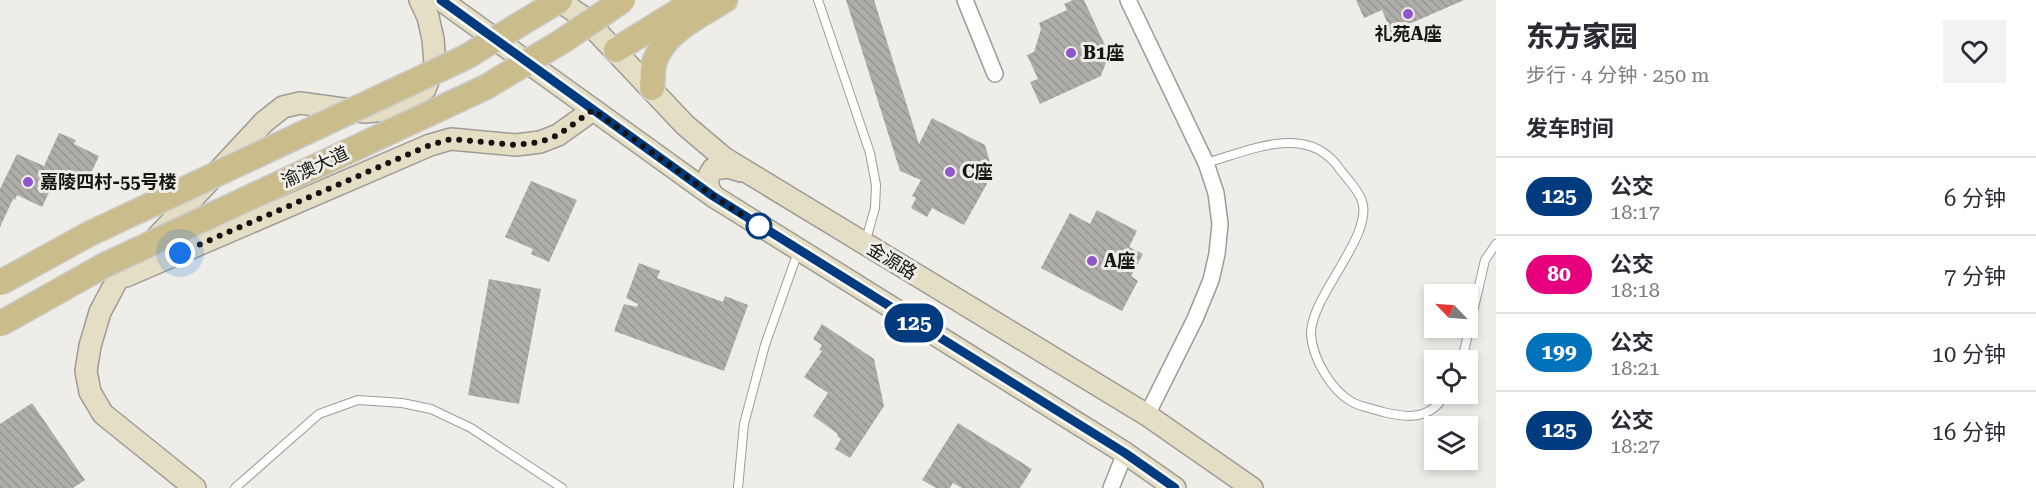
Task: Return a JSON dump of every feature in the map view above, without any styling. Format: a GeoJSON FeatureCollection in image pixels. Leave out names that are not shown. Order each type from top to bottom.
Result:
{"type":"FeatureCollection","features":[{"type":"Feature","properties":{"kind":"main road"},"geometry":{"type":"LineString","coordinates":[[195,488],[103,414],[90,392],[86,371],[90,346],[100,312],[117,280],[264,122],[283,107],[300,103],[365,112],[387,110],[408,103],[425,89],[435,63],[428,18],[420,0]]}},
{"type":"Feature","properties":{"kind":"main road"},"geometry":{"type":"LineString","coordinates":[[441,0],[713,196],[1125,453],[1175,488]]}},
{"type":"Feature","properties":{"kind":"main road","name":"金源路"},"geometry":{"type":"LineString","coordinates":[[559,0],[583,17],[686,125],[724,158],[1147,415],[1252,488]]}},
{"type":"Feature","properties":{"kind":"main road","name":"渝澳大道"},"geometry":{"type":"LineString","coordinates":[[0,283],[89,234],[466,57],[559,0]]}},
{"type":"Feature","properties":{"kind":"main road"},"geometry":{"type":"LineString","coordinates":[[583,17],[603,0]]}},
{"type":"Feature","properties":{"kind":"main road","name":"渝澳大道"},"geometry":{"type":"LineString","coordinates":[[0,324],[105,265],[486,87],[561,42],[623,0]]}},
{"type":"Feature","properties":{"kind":"main road"},"geometry":{"type":"LineString","coordinates":[[616,50],[697,0]]}},
{"type":"Feature","properties":{"kind":"main road"},"geometry":{"type":"LineString","coordinates":[[652,88],[654,62],[662,47],[676,32],[725,0]]}},
{"type":"Feature","properties":{"kind":"main road"},"geometry":{"type":"LineString","coordinates":[[117,280],[430,145],[451,139],[516,145],[540,142],[558,135],[593,110]]}},
{"type":"Feature","properties":{"kind":"main road"},"geometry":{"type":"LineString","coordinates":[[713,196],[707,183],[708,176],[713,169],[728,166],[750,174]]}},
{"type":"Feature","properties":{"kind":"street"},"geometry":{"type":"LineString","coordinates":[[965,0],[995,74]]}},
{"type":"Feature","properties":{"kind":"street"},"geometry":{"type":"LineString","coordinates":[[1128,0],[1206,163],[1216,194],[1220,224],[1213,271],[1195,319],[1147,415]]}},
{"type":"Feature","properties":{"kind":"street"},"geometry":{"type":"LineString","coordinates":[[1111,488],[1125,453]]}},
{"type":"Feature","properties":{"kind":"lane"},"geometry":{"type":"LineString","coordinates":[[818,0],[870,153],[876,185],[875,208],[865,244]]}},
{"type":"Feature","properties":{"kind":"lane"},"geometry":{"type":"LineString","coordinates":[[1206,163],[1271,144],[1299,142],[1316,147],[1331,157],[1363,202],[1364,218],[1317,310],[1311,333],[1318,363],[1328,379],[1353,402],[1400,417],[1414,416],[1434,408],[1437,404]]}},
{"type":"Feature","properties":{"kind":"lane"},"geometry":{"type":"LineString","coordinates":[[1464,350],[1485,260],[1496,244]]}},
{"type":"Feature","properties":{"kind":"lane"},"geometry":{"type":"LineString","coordinates":[[738,488],[744,424],[765,345],[798,251]]}},
{"type":"Feature","properties":{"kind":"lane"},"geometry":{"type":"LineString","coordinates":[[235,488],[319,414],[358,400],[402,403],[430,410],[471,428],[562,488]]}},
{"type":"Feature","properties":{"kind":"building"},"geometry":{"type":"Polygon","coordinates":[[[846,0],[874,0],[919,144],[932,118],[985,145],[993,173],[964,225],[932,208],[927,217],[911,208],[916,198],[912,196],[921,180],[900,171],[846,0]]]}},
{"type":"Feature","properties":{"kind":"building","name":"B1座"},"geometry":{"type":"Polygon","coordinates":[[[1073,0],[1084,0],[1109,54],[1101,76],[1040,104],[1030,82],[1038,79],[1027,55],[1034,52],[1041,29],[1039,23],[1067,10],[1064,4],[1073,0]]]}},
{"type":"Feature","properties":{"kind":"building","name":"礼苑A座"},"geometry":{"type":"Polygon","coordinates":[[[1356,0],[1464,0],[1391,32],[1382,10],[1364,18],[1356,0]]]}},
{"type":"Feature","properties":{"kind":"building","name":"嘉陵四村-55号楼"},"geometry":{"type":"Polygon","coordinates":[[[59,133],[76,140],[74,144],[99,156],[85,186],[60,174],[42,207],[17,195],[0,227],[0,189],[17,154],[44,166],[59,133]]]}},
{"type":"Feature","properties":{"kind":"building"},"geometry":{"type":"Polygon","coordinates":[[[531,181],[577,200],[549,262],[531,254],[533,249],[505,237],[531,181]]]}},
{"type":"Feature","properties":{"kind":"building","name":"A座"},"geometry":{"type":"Polygon","coordinates":[[[1097,210],[1137,231],[1129,247],[1143,254],[1131,276],[1138,281],[1122,311],[1041,268],[1070,213],[1090,224],[1097,210]]]}},
{"type":"Feature","properties":{"kind":"building"},"geometry":{"type":"Polygon","coordinates":[[[639,263],[660,271],[657,278],[723,302],[725,296],[748,305],[724,371],[614,331],[624,304],[637,307],[638,304],[626,298],[639,263]]]}},
{"type":"Feature","properties":{"kind":"building"},"geometry":{"type":"Polygon","coordinates":[[[489,279],[541,289],[519,404],[468,395],[489,279]]]}},
{"type":"Feature","properties":{"kind":"building"},"geometry":{"type":"Polygon","coordinates":[[[822,324],[874,359],[884,406],[850,458],[835,449],[841,439],[837,436],[838,434],[813,416],[828,393],[804,377],[822,351],[819,350],[822,345],[813,339],[822,324]]]}},
{"type":"Feature","properties":{"kind":"building"},"geometry":{"type":"Polygon","coordinates":[[[32,403],[85,480],[73,488],[0,488],[0,424],[32,403]]]}},
{"type":"Feature","properties":{"kind":"building"},"geometry":{"type":"Polygon","coordinates":[[[958,423],[1032,469],[1020,488],[962,488],[953,483],[950,488],[936,488],[922,480],[958,423]]]}},
{"type":"Feature","properties":{"kind":"bus line","name":"125"},"geometry":{"type":"LineString","coordinates":[[441,0],[713,196],[817,263],[1125,453],[1175,488]]}},
{"type":"Feature","properties":{"kind":"place","name":"礼苑A座"},"geometry":{"type":"Point","coordinates":[1408,14]}},
{"type":"Feature","properties":{"kind":"place","name":"B1座"},"geometry":{"type":"Point","coordinates":[1071,53]}},
{"type":"Feature","properties":{"kind":"place","name":"C座"},"geometry":{"type":"Point","coordinates":[950,172]}},
{"type":"Feature","properties":{"kind":"place","name":"嘉陵四村-55号楼"},"geometry":{"type":"Point","coordinates":[28,182]}},
{"type":"Feature","properties":{"kind":"place","name":"A座"},"geometry":{"type":"Point","coordinates":[1092,261]}},
{"type":"Feature","properties":{"kind":"route"},"geometry":{"type":"LineString","coordinates":[[180,253],[430,145],[451,139],[516,145],[540,142],[558,135],[593,110],[713,196],[764,229],[759,226]]}}]}
